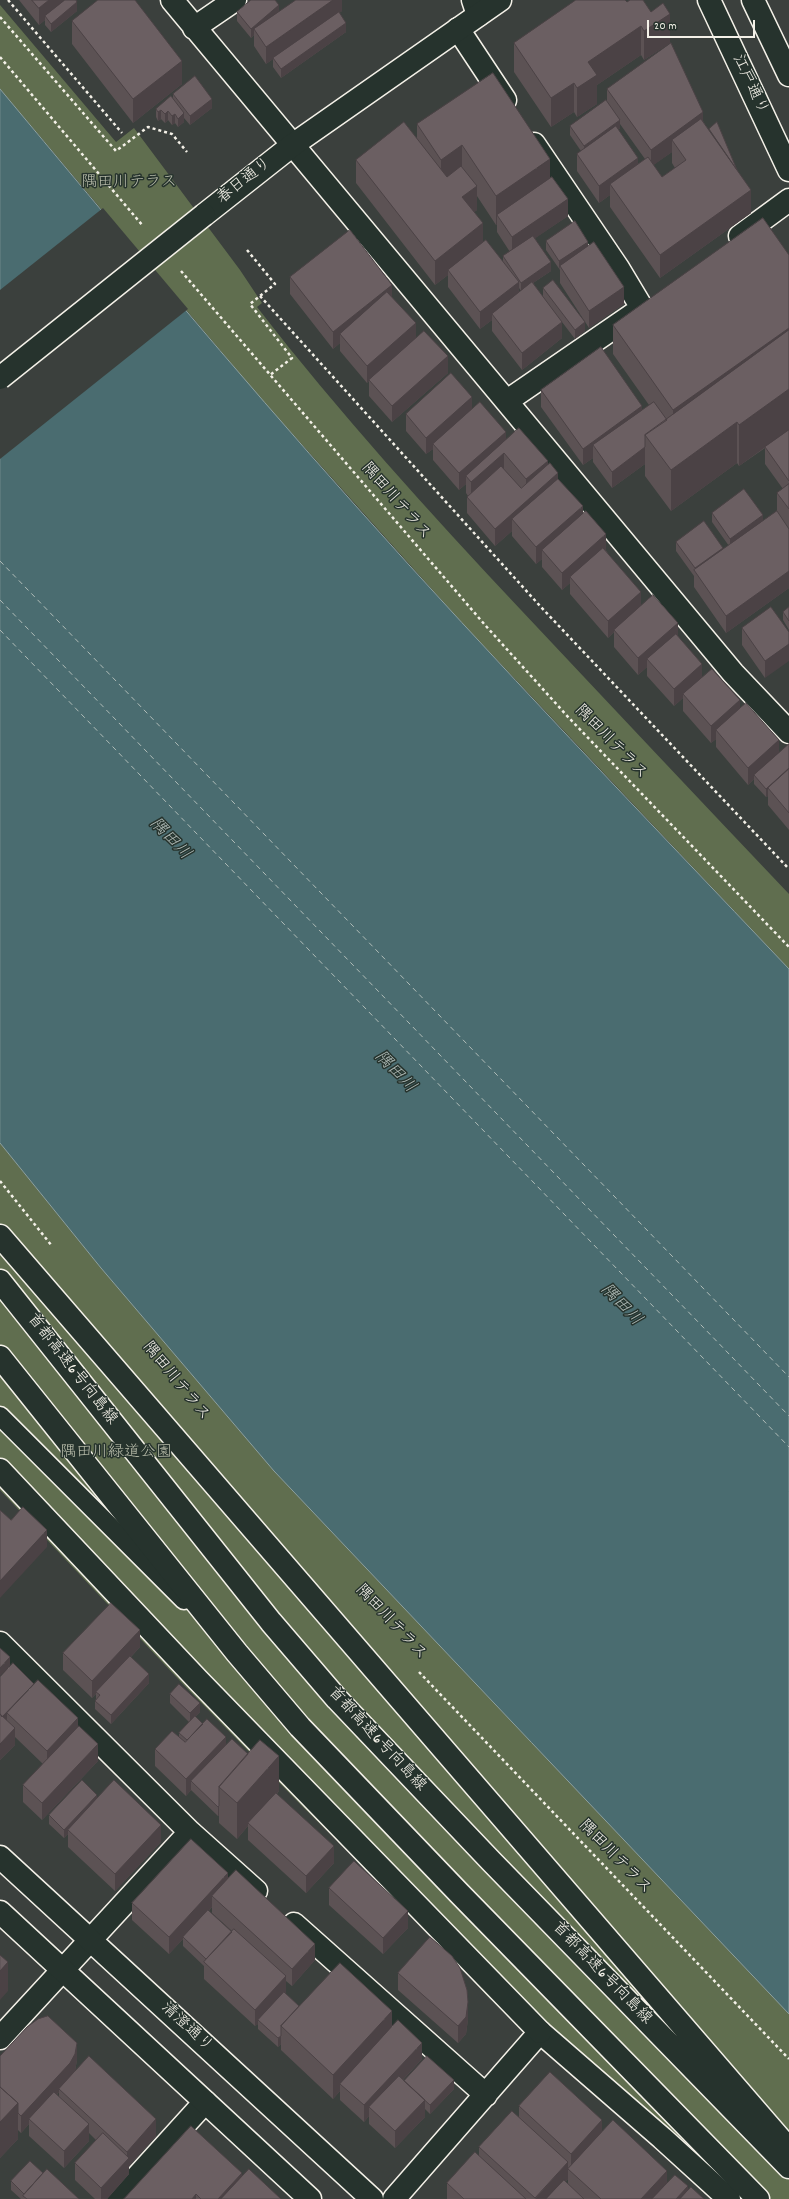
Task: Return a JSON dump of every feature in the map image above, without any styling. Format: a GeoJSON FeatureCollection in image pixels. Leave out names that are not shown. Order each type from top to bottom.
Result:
{"type":"FeatureCollection","features":[{"type":"Feature","properties":{"kind":"main road"},"geometry":{"type":"LineString","coordinates":[[172,0],[194,28],[294,144],[733,673],[789,732]]}},
{"type":"Feature","properties":{"kind":"main road"},"geometry":{"type":"LineString","coordinates":[[194,28],[235,0]]}},
{"type":"Feature","properties":{"kind":"main road","name":"春日通り"},"geometry":{"type":"LineString","coordinates":[[0,378],[294,144],[458,29],[476,7],[500,0]]}},
{"type":"Feature","properties":{"kind":"main road","name":"江戸通り"},"geometry":{"type":"LineString","coordinates":[[709,0],[789,170]]}},
{"type":"Feature","properties":{"kind":"main road"},"geometry":{"type":"LineString","coordinates":[[753,0],[789,74]]}},
{"type":"Feature","properties":{"kind":"main road"},"geometry":{"type":"LineString","coordinates":[[458,29],[618,268],[642,308]]}},
{"type":"Feature","properties":{"kind":"main road"},"geometry":{"type":"LineString","coordinates":[[724,248],[789,200]]}},
{"type":"Feature","properties":{"kind":"main road"},"geometry":{"type":"LineString","coordinates":[[508,402],[661,294]]}},
{"type":"Feature","properties":{"kind":"main road"},"geometry":{"type":"LineString","coordinates":[[0,1236],[789,2149]]}},
{"type":"Feature","properties":{"kind":"main road","name":"首都高速6号向島線"},"geometry":{"type":"LineString","coordinates":[[0,1281],[271,1622],[336,1699],[789,2167]]}},
{"type":"Feature","properties":{"kind":"main road"},"geometry":{"type":"LineString","coordinates":[[0,1357],[237,1652],[306,1732],[470,1904],[758,2199]]}},
{"type":"Feature","properties":{"kind":"main road"},"geometry":{"type":"LineString","coordinates":[[0,1470],[193,1674],[540,2032],[662,2138],[729,2199]]}},
{"type":"Feature","properties":{"kind":"main road"},"geometry":{"type":"LineString","coordinates":[[0,1643],[190,1832],[486,2095]]}},
{"type":"Feature","properties":{"kind":"main road"},"geometry":{"type":"LineString","coordinates":[[0,2038],[62,1969],[91,1941],[190,1832]]}},
{"type":"Feature","properties":{"kind":"main road","name":"清澄通り"},"geometry":{"type":"LineString","coordinates":[[0,1857],[372,2199]]}},
{"type":"Feature","properties":{"kind":"main road"},"geometry":{"type":"LineString","coordinates":[[0,1912],[310,2199]]}},
{"type":"Feature","properties":{"kind":"main road"},"geometry":{"type":"LineString","coordinates":[[394,2199],[540,2032]]}},
{"type":"Feature","properties":{"kind":"main road"},"geometry":{"type":"LineString","coordinates":[[117,2199],[205,2102]]}},
{"type":"Feature","properties":{"kind":"lane"},"geometry":{"type":"LineString","coordinates":[[0,1416],[237,1652]]}},
{"type":"Feature","properties":{"kind":"path"},"geometry":{"type":"LineString","coordinates":[[8,0],[122,133]]}},
{"type":"Feature","properties":{"kind":"path"},"geometry":{"type":"LineString","coordinates":[[0,18],[116,151],[148,127],[172,134],[187,152]]}},
{"type":"Feature","properties":{"kind":"path"},"geometry":{"type":"LineString","coordinates":[[0,57],[148,231]]}},
{"type":"Feature","properties":{"kind":"path"},"geometry":{"type":"LineString","coordinates":[[247,250],[275,284],[250,304],[292,358],[270,375]]}},
{"type":"Feature","properties":{"kind":"path","name":"隅田川テラス"},"geometry":{"type":"LineString","coordinates":[[178,267],[485,625],[563,712],[789,947]]}},
{"type":"Feature","properties":{"kind":"path"},"geometry":{"type":"LineString","coordinates":[[260,296],[540,606],[789,869]]}},
{"type":"Feature","properties":{"kind":"path"},"geometry":{"type":"LineString","coordinates":[[0,1181],[54,1249]]}},
{"type":"Feature","properties":{"kind":"path","name":"隅田川テラス"},"geometry":{"type":"LineString","coordinates":[[416,1669],[789,2059]]}},
{"type":"Feature","properties":{"kind":"green space","name":"隅田川テラス"},"geometry":{"type":"Polygon","coordinates":[[[0,5],[116,142],[134,128],[240,270],[262,303],[257,307],[352,424],[487,573],[789,894],[789,969],[464,625],[262,400],[0,89],[0,5]]]}},
{"type":"Feature","properties":{"kind":"green space","name":"隅田川緑道公園"},"geometry":{"type":"Polygon","coordinates":[[[0,1143],[101,1268],[274,1471],[789,2014],[789,2199],[722,2199],[664,2143],[552,2026],[490,1999],[425,1928],[303,1807],[181,1682],[0,1490],[0,1143]]]}},
{"type":"Feature","properties":{"kind":"water","name":"隅田川"},"geometry":{"type":"Polygon","coordinates":[[[0,89],[220,351],[355,505],[516,681],[789,969],[789,2014],[274,1471],[101,1268],[0,1143],[0,89]]]}},
{"type":"Feature","properties":{"kind":"pier"},"geometry":{"type":"Polygon","coordinates":[[[103,208],[188,309],[0,459],[0,290],[103,208]]]}},
{"type":"Feature","properties":{"kind":"building"},"geometry":{"type":"Polygon","coordinates":[[[32,0],[49,0],[39,8],[32,0]]]}},
{"type":"Feature","properties":{"kind":"building"},"geometry":{"type":"Polygon","coordinates":[[[65,0],[76,0],[77,2],[51,24],[45,16],[65,0]]]}},
{"type":"Feature","properties":{"kind":"building"},"geometry":{"type":"Polygon","coordinates":[[[98,0],[135,0],[182,61],[133,99],[72,21],[98,0]]]}},
{"type":"Feature","properties":{"kind":"building"},"geometry":{"type":"Polygon","coordinates":[[[251,0],[275,0],[279,5],[251,29],[237,12],[251,0]]]}},
{"type":"Feature","properties":{"kind":"building"},"geometry":{"type":"Polygon","coordinates":[[[296,0],[333,0],[266,47],[254,29],[296,0]]]}},
{"type":"Feature","properties":{"kind":"building"},"geometry":{"type":"Polygon","coordinates":[[[576,0],[625,0],[627,2],[630,0],[643,0],[651,12],[663,3],[670,14],[644,31],[641,26],[588,62],[597,75],[577,88],[574,83],[551,98],[514,43],[576,0]]]}},
{"type":"Feature","properties":{"kind":"building"},"geometry":{"type":"Polygon","coordinates":[[[339,12],[346,23],[281,69],[273,58],[339,12]]]}},
{"type":"Feature","properties":{"kind":"building"},"geometry":{"type":"Polygon","coordinates":[[[671,43],[703,112],[651,150],[607,89],[671,43]]]}},
{"type":"Feature","properties":{"kind":"building"},"geometry":{"type":"Polygon","coordinates":[[[493,73],[550,159],[496,196],[462,145],[441,160],[417,124],[493,73]]]}},
{"type":"Feature","properties":{"kind":"building"},"geometry":{"type":"Polygon","coordinates":[[[195,76],[212,99],[190,116],[173,94],[195,76]]]}},
{"type":"Feature","properties":{"kind":"building"},"geometry":{"type":"Polygon","coordinates":[[[171,96],[184,113],[178,119],[175,114],[172,116],[168,111],[165,114],[161,110],[158,112],[156,109],[171,96]]]}},
{"type":"Feature","properties":{"kind":"building"},"geometry":{"type":"Polygon","coordinates":[[[606,100],[620,120],[584,146],[570,126],[606,100]]]}},
{"type":"Feature","properties":{"kind":"building"},"geometry":{"type":"Polygon","coordinates":[[[701,119],[751,190],[660,255],[610,184],[648,157],[662,177],[686,160],[672,140],[701,119]]]}},
{"type":"Feature","properties":{"kind":"building"},"geometry":{"type":"Polygon","coordinates":[[[404,122],[447,177],[461,166],[477,186],[462,197],[483,223],[435,261],[356,160],[404,122]]]}},
{"type":"Feature","properties":{"kind":"building"},"geometry":{"type":"Polygon","coordinates":[[[717,122],[737,170],[709,129],[717,122]]]}},
{"type":"Feature","properties":{"kind":"building"},"geometry":{"type":"Polygon","coordinates":[[[616,126],[638,158],[599,186],[577,154],[616,126]]]}},
{"type":"Feature","properties":{"kind":"building"},"geometry":{"type":"Polygon","coordinates":[[[552,177],[568,199],[512,237],[497,215],[552,177]]]}},
{"type":"Feature","properties":{"kind":"building"},"geometry":{"type":"Polygon","coordinates":[[[763,218],[789,255],[789,328],[673,410],[613,325],[763,218]]]}},
{"type":"Feature","properties":{"kind":"building"},"geometry":{"type":"Polygon","coordinates":[[[575,221],[588,242],[559,261],[546,241],[575,221]]]}},
{"type":"Feature","properties":{"kind":"building"},"geometry":{"type":"Polygon","coordinates":[[[350,230],[392,285],[333,332],[290,277],[350,230]]]}},
{"type":"Feature","properties":{"kind":"building"},"geometry":{"type":"Polygon","coordinates":[[[533,236],[551,262],[521,283],[503,256],[533,236]]]}},
{"type":"Feature","properties":{"kind":"building"},"geometry":{"type":"Polygon","coordinates":[[[486,240],[519,282],[480,312],[448,270],[486,240]]]}},
{"type":"Feature","properties":{"kind":"building"},"geometry":{"type":"Polygon","coordinates":[[[594,242],[624,287],[589,311],[560,266],[594,242]]]}},
{"type":"Feature","properties":{"kind":"building"},"geometry":{"type":"Polygon","coordinates":[[[553,280],[585,322],[575,330],[543,288],[553,280]]]}},
{"type":"Feature","properties":{"kind":"building"},"geometry":{"type":"Polygon","coordinates":[[[532,282],[562,322],[522,353],[492,314],[532,282]]]}},
{"type":"Feature","properties":{"kind":"building"},"geometry":{"type":"Polygon","coordinates":[[[387,292],[416,323],[367,366],[340,334],[387,292]]]}},
{"type":"Feature","properties":{"kind":"building"},"geometry":{"type":"Polygon","coordinates":[[[789,330],[789,389],[739,425],[737,422],[671,470],[645,435],[789,330]]]}},
{"type":"Feature","properties":{"kind":"building"},"geometry":{"type":"Polygon","coordinates":[[[424,331],[448,356],[392,406],[369,380],[424,331]]]}},
{"type":"Feature","properties":{"kind":"building"},"geometry":{"type":"Polygon","coordinates":[[[601,347],[642,406],[583,449],[541,390],[601,347]]]}},
{"type":"Feature","properties":{"kind":"building"},"geometry":{"type":"Polygon","coordinates":[[[451,373],[472,397],[426,438],[406,414],[451,373]]]}},
{"type":"Feature","properties":{"kind":"building"},"geometry":{"type":"Polygon","coordinates":[[[480,402],[506,432],[459,473],[433,444],[480,402]]]}},
{"type":"Feature","properties":{"kind":"building"},"geometry":{"type":"Polygon","coordinates":[[[654,402],[667,420],[645,435],[645,447],[612,472],[593,445],[654,402]]]}},
{"type":"Feature","properties":{"kind":"building"},"geometry":{"type":"Polygon","coordinates":[[[519,428],[548,461],[526,479],[504,453],[471,482],[466,476],[519,428]]]}},
{"type":"Feature","properties":{"kind":"building"},"geometry":{"type":"Polygon","coordinates":[[[789,430],[789,481],[765,447],[789,430]]]}},
{"type":"Feature","properties":{"kind":"building"},"geometry":{"type":"Polygon","coordinates":[[[550,463],[558,473],[495,529],[467,497],[501,466],[521,488],[550,463]]]}},
{"type":"Feature","properties":{"kind":"building"},"geometry":{"type":"Polygon","coordinates":[[[558,479],[583,506],[536,547],[512,519],[558,479]]]}},
{"type":"Feature","properties":{"kind":"building"},"geometry":{"type":"Polygon","coordinates":[[[789,484],[789,509],[777,493],[789,484]]]}},
{"type":"Feature","properties":{"kind":"building"},"geometry":{"type":"Polygon","coordinates":[[[744,489],[763,515],[730,539],[712,513],[744,489]]]}},
{"type":"Feature","properties":{"kind":"building"},"geometry":{"type":"Polygon","coordinates":[[[586,511],[606,534],[562,573],[542,550],[586,511]]]}},
{"type":"Feature","properties":{"kind":"building"},"geometry":{"type":"Polygon","coordinates":[[[777,511],[789,529],[789,571],[726,616],[694,570],[777,511]]]}},
{"type":"Feature","properties":{"kind":"building"},"geometry":{"type":"Polygon","coordinates":[[[704,521],[723,548],[695,568],[676,542],[704,521]]]}},
{"type":"Feature","properties":{"kind":"building"},"geometry":{"type":"Polygon","coordinates":[[[603,548],[641,592],[608,621],[570,577],[603,548]]]}},
{"type":"Feature","properties":{"kind":"building"},"geometry":{"type":"Polygon","coordinates":[[[653,595],[678,623],[638,658],[614,630],[653,595]]]}},
{"type":"Feature","properties":{"kind":"building"},"geometry":{"type":"Polygon","coordinates":[[[771,607],[789,632],[789,644],[765,661],[742,628],[771,607]]]}},
{"type":"Feature","properties":{"kind":"building"},"geometry":{"type":"Polygon","coordinates":[[[789,607],[789,621],[783,612],[789,607]]]}},
{"type":"Feature","properties":{"kind":"building"},"geometry":{"type":"Polygon","coordinates":[[[676,634],[702,664],[674,689],[647,659],[676,634]]]}},
{"type":"Feature","properties":{"kind":"building"},"geometry":{"type":"Polygon","coordinates":[[[712,669],[740,700],[711,726],[683,694],[712,669]]]}},
{"type":"Feature","properties":{"kind":"building"},"geometry":{"type":"Polygon","coordinates":[[[746,703],[779,740],[748,768],[716,730],[746,703]]]}},
{"type":"Feature","properties":{"kind":"building"},"geometry":{"type":"Polygon","coordinates":[[[789,744],[789,768],[766,789],[754,775],[789,744]]]}},
{"type":"Feature","properties":{"kind":"building"},"geometry":{"type":"Polygon","coordinates":[[[789,769],[789,813],[768,788],[789,769]]]}},
{"type":"Feature","properties":{"kind":"building"},"geometry":{"type":"Polygon","coordinates":[[[23,1507],[47,1530],[0,1581],[0,1510],[11,1520],[23,1507]]]}},
{"type":"Feature","properties":{"kind":"building"},"geometry":{"type":"Polygon","coordinates":[[[111,1603],[140,1630],[92,1681],[63,1653],[111,1603]]]}},
{"type":"Feature","properties":{"kind":"building"},"geometry":{"type":"Polygon","coordinates":[[[0,1648],[10,1657],[0,1668],[0,1648]]]}},
{"type":"Feature","properties":{"kind":"building"},"geometry":{"type":"Polygon","coordinates":[[[130,1656],[149,1674],[111,1715],[95,1701],[100,1695],[96,1692],[130,1656]]]}},
{"type":"Feature","properties":{"kind":"building"},"geometry":{"type":"Polygon","coordinates":[[[13,1663],[34,1684],[2,1717],[0,1714],[0,1677],[13,1663]]]}},
{"type":"Feature","properties":{"kind":"building"},"geometry":{"type":"Polygon","coordinates":[[[38,1680],[78,1718],[47,1751],[7,1713],[38,1680]]]}},
{"type":"Feature","properties":{"kind":"building"},"geometry":{"type":"Polygon","coordinates":[[[179,1684],[200,1703],[190,1713],[170,1694],[179,1684]]]}},
{"type":"Feature","properties":{"kind":"building"},"geometry":{"type":"Polygon","coordinates":[[[0,1714],[15,1728],[0,1744],[0,1714]]]}},
{"type":"Feature","properties":{"kind":"building"},"geometry":{"type":"Polygon","coordinates":[[[195,1716],[203,1724],[187,1740],[179,1733],[195,1716]]]}},
{"type":"Feature","properties":{"kind":"building"},"geometry":{"type":"Polygon","coordinates":[[[207,1719],[226,1737],[186,1779],[155,1749],[172,1731],[185,1742],[207,1719]]]}},
{"type":"Feature","properties":{"kind":"building"},"geometry":{"type":"Polygon","coordinates":[[[79,1726],[98,1744],[42,1803],[23,1785],[79,1726]]]}},
{"type":"Feature","properties":{"kind":"building"},"geometry":{"type":"Polygon","coordinates":[[[232,1739],[248,1754],[219,1787],[218,1807],[191,1781],[232,1739]]]}},
{"type":"Feature","properties":{"kind":"building"},"geometry":{"type":"Polygon","coordinates":[[[260,1740],[279,1756],[237,1803],[219,1787],[260,1740]]]}},
{"type":"Feature","properties":{"kind":"building"},"geometry":{"type":"Polygon","coordinates":[[[82,1780],[97,1795],[64,1830],[49,1815],[82,1780]]]}},
{"type":"Feature","properties":{"kind":"building"},"geometry":{"type":"Polygon","coordinates":[[[114,1780],[161,1825],[115,1874],[68,1830],[114,1780]]]}},
{"type":"Feature","properties":{"kind":"building"},"geometry":{"type":"Polygon","coordinates":[[[276,1793],[334,1846],[306,1876],[248,1823],[276,1793]]]}},
{"type":"Feature","properties":{"kind":"building"},"geometry":{"type":"Polygon","coordinates":[[[191,1839],[228,1873],[169,1937],[132,1903],[191,1839]]]}},
{"type":"Feature","properties":{"kind":"building"},"geometry":{"type":"Polygon","coordinates":[[[354,1861],[408,1911],[383,1938],[329,1888],[354,1861]]]}},
{"type":"Feature","properties":{"kind":"building"},"geometry":{"type":"Polygon","coordinates":[[[236,1870],[315,1944],[292,1969],[212,1896],[236,1870]]]}},
{"type":"Feature","properties":{"kind":"building"},"geometry":{"type":"Polygon","coordinates":[[[208,1910],[232,1932],[206,1959],[183,1937],[208,1910]]]}},
{"type":"Feature","properties":{"kind":"building"},"geometry":{"type":"Polygon","coordinates":[[[234,1929],[286,1976],[255,2010],[204,1962],[234,1929]]]}},
{"type":"Feature","properties":{"kind":"building"},"geometry":{"type":"Polygon","coordinates":[[[430,1937],[452,1956],[460,1968],[467,1990],[468,2002],[466,2017],[458,2026],[398,1973],[430,1937]]]}},
{"type":"Feature","properties":{"kind":"building"},"geometry":{"type":"Polygon","coordinates":[[[0,1955],[8,1962],[0,1971],[0,1955]]]}},
{"type":"Feature","properties":{"kind":"building"},"geometry":{"type":"Polygon","coordinates":[[[340,1963],[392,2011],[333,2075],[281,2026],[340,1963]]]}},
{"type":"Feature","properties":{"kind":"building"},"geometry":{"type":"Polygon","coordinates":[[[284,1992],[299,2006],[281,2026],[281,2036],[278,2038],[258,2020],[284,1992]]]}},
{"type":"Feature","properties":{"kind":"building"},"geometry":{"type":"Polygon","coordinates":[[[48,2016],[77,2043],[75,2054],[70,2063],[21,2116],[18,2113],[18,2103],[0,2087],[0,2056],[27,2027],[38,2019],[48,2016]]]}},
{"type":"Feature","properties":{"kind":"building"},"geometry":{"type":"Polygon","coordinates":[[[398,2020],[422,2043],[364,2105],[340,2084],[398,2020]]]}},
{"type":"Feature","properties":{"kind":"building"},"geometry":{"type":"Polygon","coordinates":[[[89,2056],[156,2119],[127,2152],[59,2089],[89,2056]]]}},
{"type":"Feature","properties":{"kind":"building"},"geometry":{"type":"Polygon","coordinates":[[[427,2056],[454,2080],[430,2105],[404,2081],[427,2056]]]}},
{"type":"Feature","properties":{"kind":"building"},"geometry":{"type":"Polygon","coordinates":[[[550,2072],[602,2120],[571,2154],[519,2106],[550,2072]]]}},
{"type":"Feature","properties":{"kind":"building"},"geometry":{"type":"Polygon","coordinates":[[[399,2076],[425,2100],[395,2131],[369,2107],[399,2076]]]}},
{"type":"Feature","properties":{"kind":"building"},"geometry":{"type":"Polygon","coordinates":[[[0,2087],[18,2103],[0,2122],[0,2087]]]}},
{"type":"Feature","properties":{"kind":"building"},"geometry":{"type":"Polygon","coordinates":[[[54,2092],[89,2124],[64,2151],[29,2119],[54,2092]]]}},
{"type":"Feature","properties":{"kind":"building"},"geometry":{"type":"Polygon","coordinates":[[[512,2111],[568,2162],[535,2198],[479,2147],[512,2111]]]}},
{"type":"Feature","properties":{"kind":"building"},"geometry":{"type":"Polygon","coordinates":[[[613,2120],[667,2171],[641,2199],[601,2199],[568,2169],[613,2120]]]}},
{"type":"Feature","properties":{"kind":"building"},"geometry":{"type":"Polygon","coordinates":[[[191,2126],[242,2173],[218,2199],[201,2199],[196,2194],[192,2199],[124,2199],[191,2126]]]}},
{"type":"Feature","properties":{"kind":"building"},"geometry":{"type":"Polygon","coordinates":[[[103,2133],[129,2158],[101,2188],[75,2163],[103,2133]]]}},
{"type":"Feature","properties":{"kind":"building"},"geometry":{"type":"Polygon","coordinates":[[[475,2152],[526,2199],[464,2199],[447,2183],[475,2152]]]}},
{"type":"Feature","properties":{"kind":"building"},"geometry":{"type":"Polygon","coordinates":[[[30,2161],[43,2173],[24,2194],[11,2181],[30,2161]]]}},
{"type":"Feature","properties":{"kind":"building"},"geometry":{"type":"Polygon","coordinates":[[[47,2169],[79,2199],[27,2199],[23,2196],[47,2169]]]}},
{"type":"Feature","properties":{"kind":"building"},"geometry":{"type":"Polygon","coordinates":[[[249,2169],[281,2199],[221,2199],[249,2169]]]}},
{"type":"Feature","properties":{"kind":"building"},"geometry":{"type":"Polygon","coordinates":[[[675,2175],[688,2186],[676,2199],[652,2199],[675,2175]]]}},
{"type":"Feature","properties":{"kind":"building"},"geometry":{"type":"Polygon","coordinates":[[[564,2180],[584,2199],[546,2199],[564,2180]]]}},
{"type":"Feature","properties":{"kind":"building"},"geometry":{"type":"Polygon","coordinates":[[[691,2187],[704,2199],[680,2199],[691,2187]]]}},
{"type":"Feature","properties":{"kind":"ferry route"},"geometry":{"type":"LineString","coordinates":[[0,561],[789,1377]]}},
{"type":"Feature","properties":{"kind":"ferry route"},"geometry":{"type":"LineString","coordinates":[[0,600],[789,1416]]}},
{"type":"Feature","properties":{"kind":"ferry route"},"geometry":{"type":"LineString","coordinates":[[0,630],[789,1447]]}}]}
